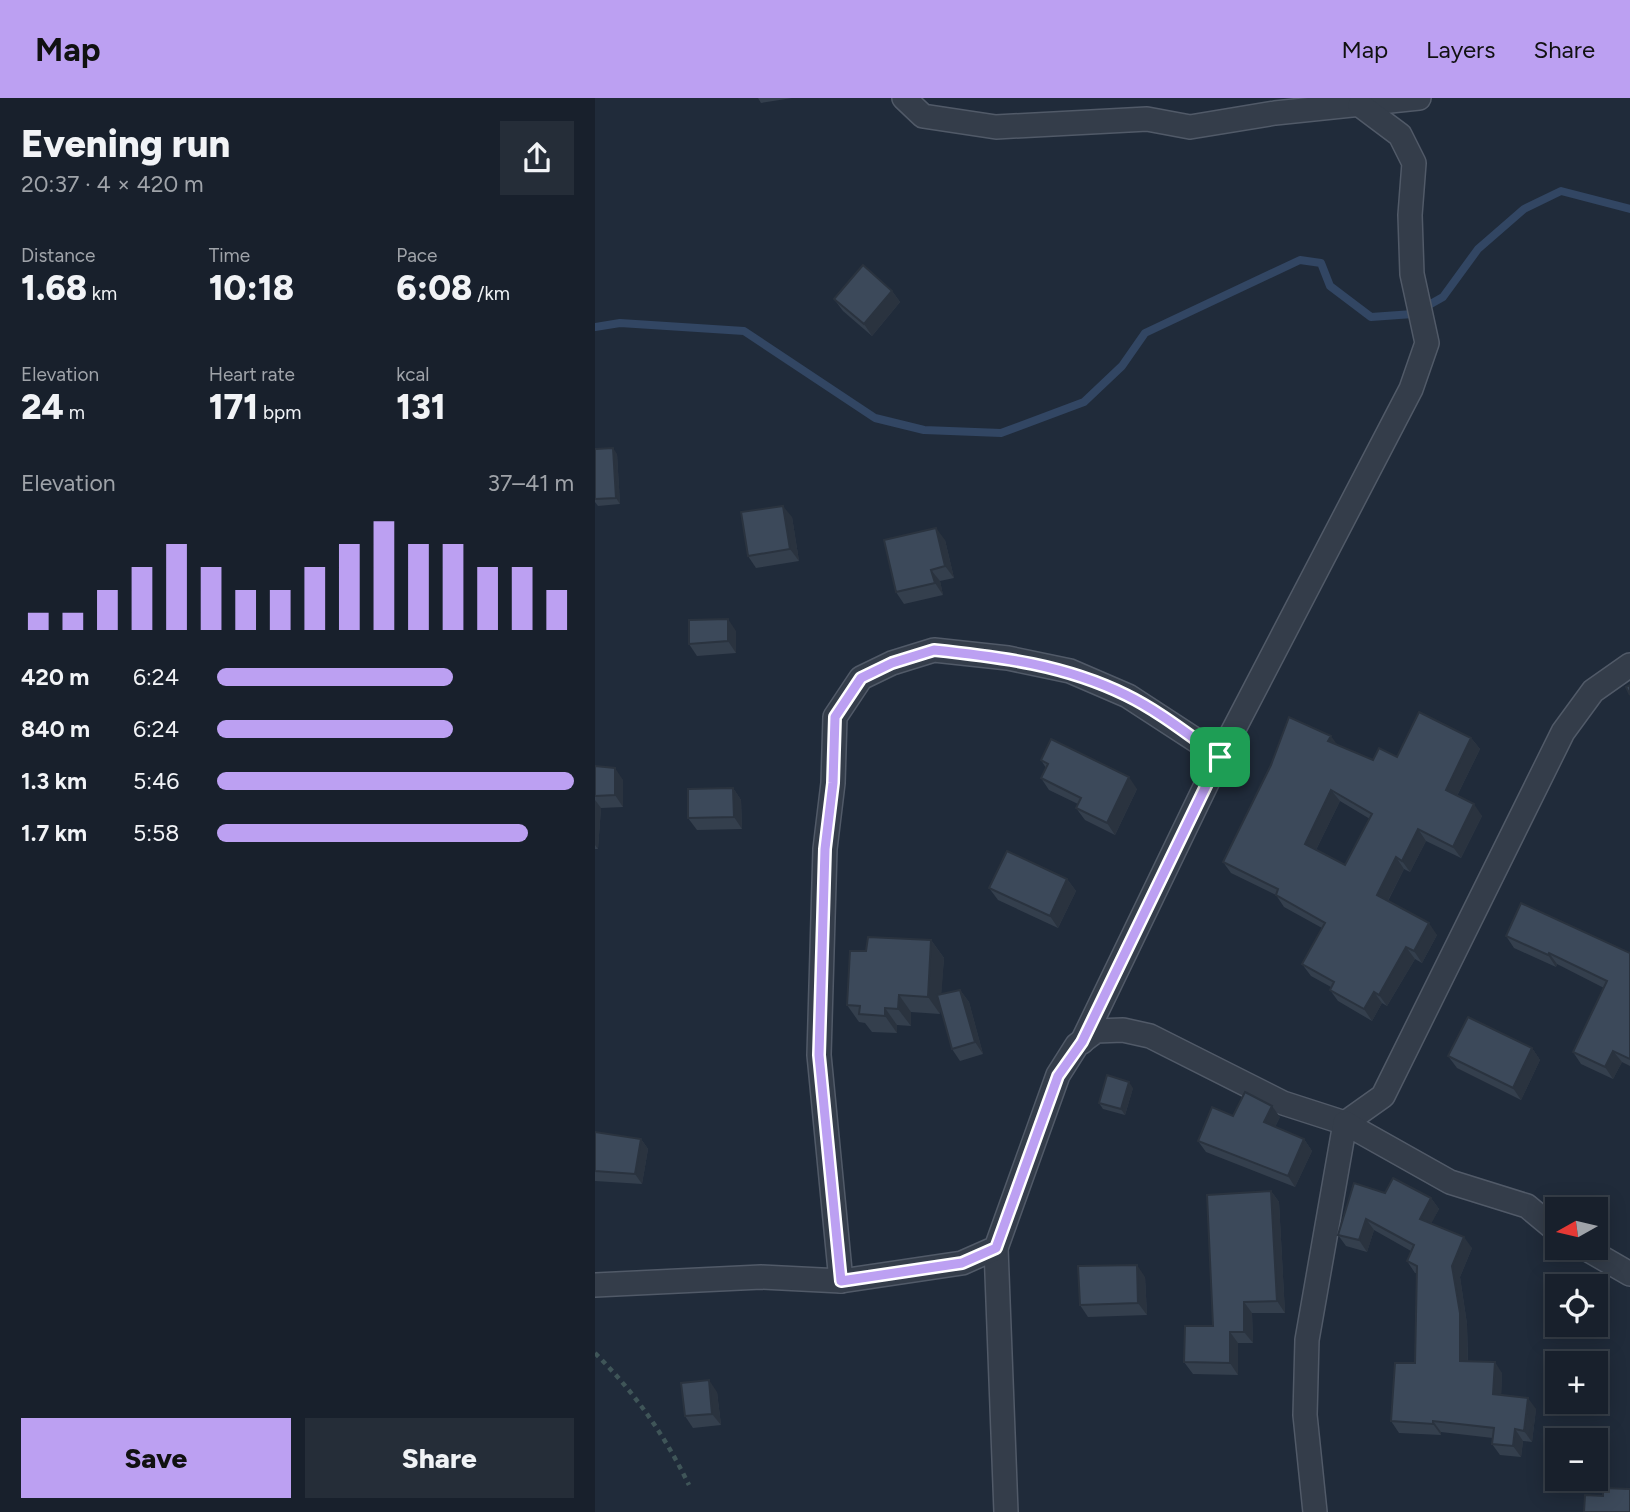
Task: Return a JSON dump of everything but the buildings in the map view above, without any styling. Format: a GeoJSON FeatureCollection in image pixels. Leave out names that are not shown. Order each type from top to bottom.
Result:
{"type":"FeatureCollection","features":[{"type":"Feature","properties":{"kind":"street"},"geometry":{"type":"LineString","coordinates":[[904,98],[923,116],[996,127],[1146,108],[1190,127],[1275,113],[1419,98]]}},
{"type":"Feature","properties":{"kind":"street"},"geometry":{"type":"LineString","coordinates":[[1006,1512],[996,1248],[1058,1076],[1082,1042],[1220,757],[1411,388],[1427,343],[1412,274],[1410,215],[1414,163],[1400,135],[1360,106]]}},
{"type":"Feature","properties":{"kind":"street"},"geometry":{"type":"LineString","coordinates":[[841,1281],[819,1055],[825,849],[833,783],[835,717],[861,678],[892,663],[934,650],[1020,660],[1070,671],[1128,695],[1220,757]]}},
{"type":"Feature","properties":{"kind":"street"},"geometry":{"type":"LineString","coordinates":[[1315,1512],[1305,1415],[1307,1340],[1345,1123],[1383,1096],[1563,732],[1593,691],[1630,665]]}},
{"type":"Feature","properties":{"kind":"street"},"geometry":{"type":"LineString","coordinates":[[1082,1042],[1096,1031],[1123,1030],[1150,1036],[1283,1103],[1345,1123],[1450,1182],[1527,1206],[1545,1221]]}},
{"type":"Feature","properties":{"kind":"street"},"geometry":{"type":"LineString","coordinates":[[595,1285],[761,1277],[841,1281],[962,1263],[996,1248]]}},
{"type":"Feature","properties":{"kind":"street"},"geometry":{"type":"LineString","coordinates":[[1608,1256],[1626,1262]]}},
{"type":"Feature","properties":{"kind":"path"},"geometry":{"type":"LineString","coordinates":[[595,1353],[645,1408],[665,1436],[689,1485]]}},
{"type":"Feature","properties":{"kind":"waterway"},"geometry":{"type":"LineString","coordinates":[[595,327],[620,323],[744,331],[875,418],[924,430],[1001,433],[1084,402],[1122,366],[1145,333],[1300,260],[1321,263],[1330,286],[1371,317],[1413,314],[1443,297],[1478,249],[1524,209],[1561,191],[1630,209]]}},
{"type":"Feature","properties":{"kind":"route"},"geometry":{"type":"LineString","coordinates":[[934,650],[1007,658],[1070,671],[1128,695],[1220,757],[1082,1042],[1077,1045],[1058,1076],[996,1248],[962,1263],[841,1281],[819,1055],[825,849],[833,783],[835,717],[861,678],[892,663],[934,650]]}}]}
